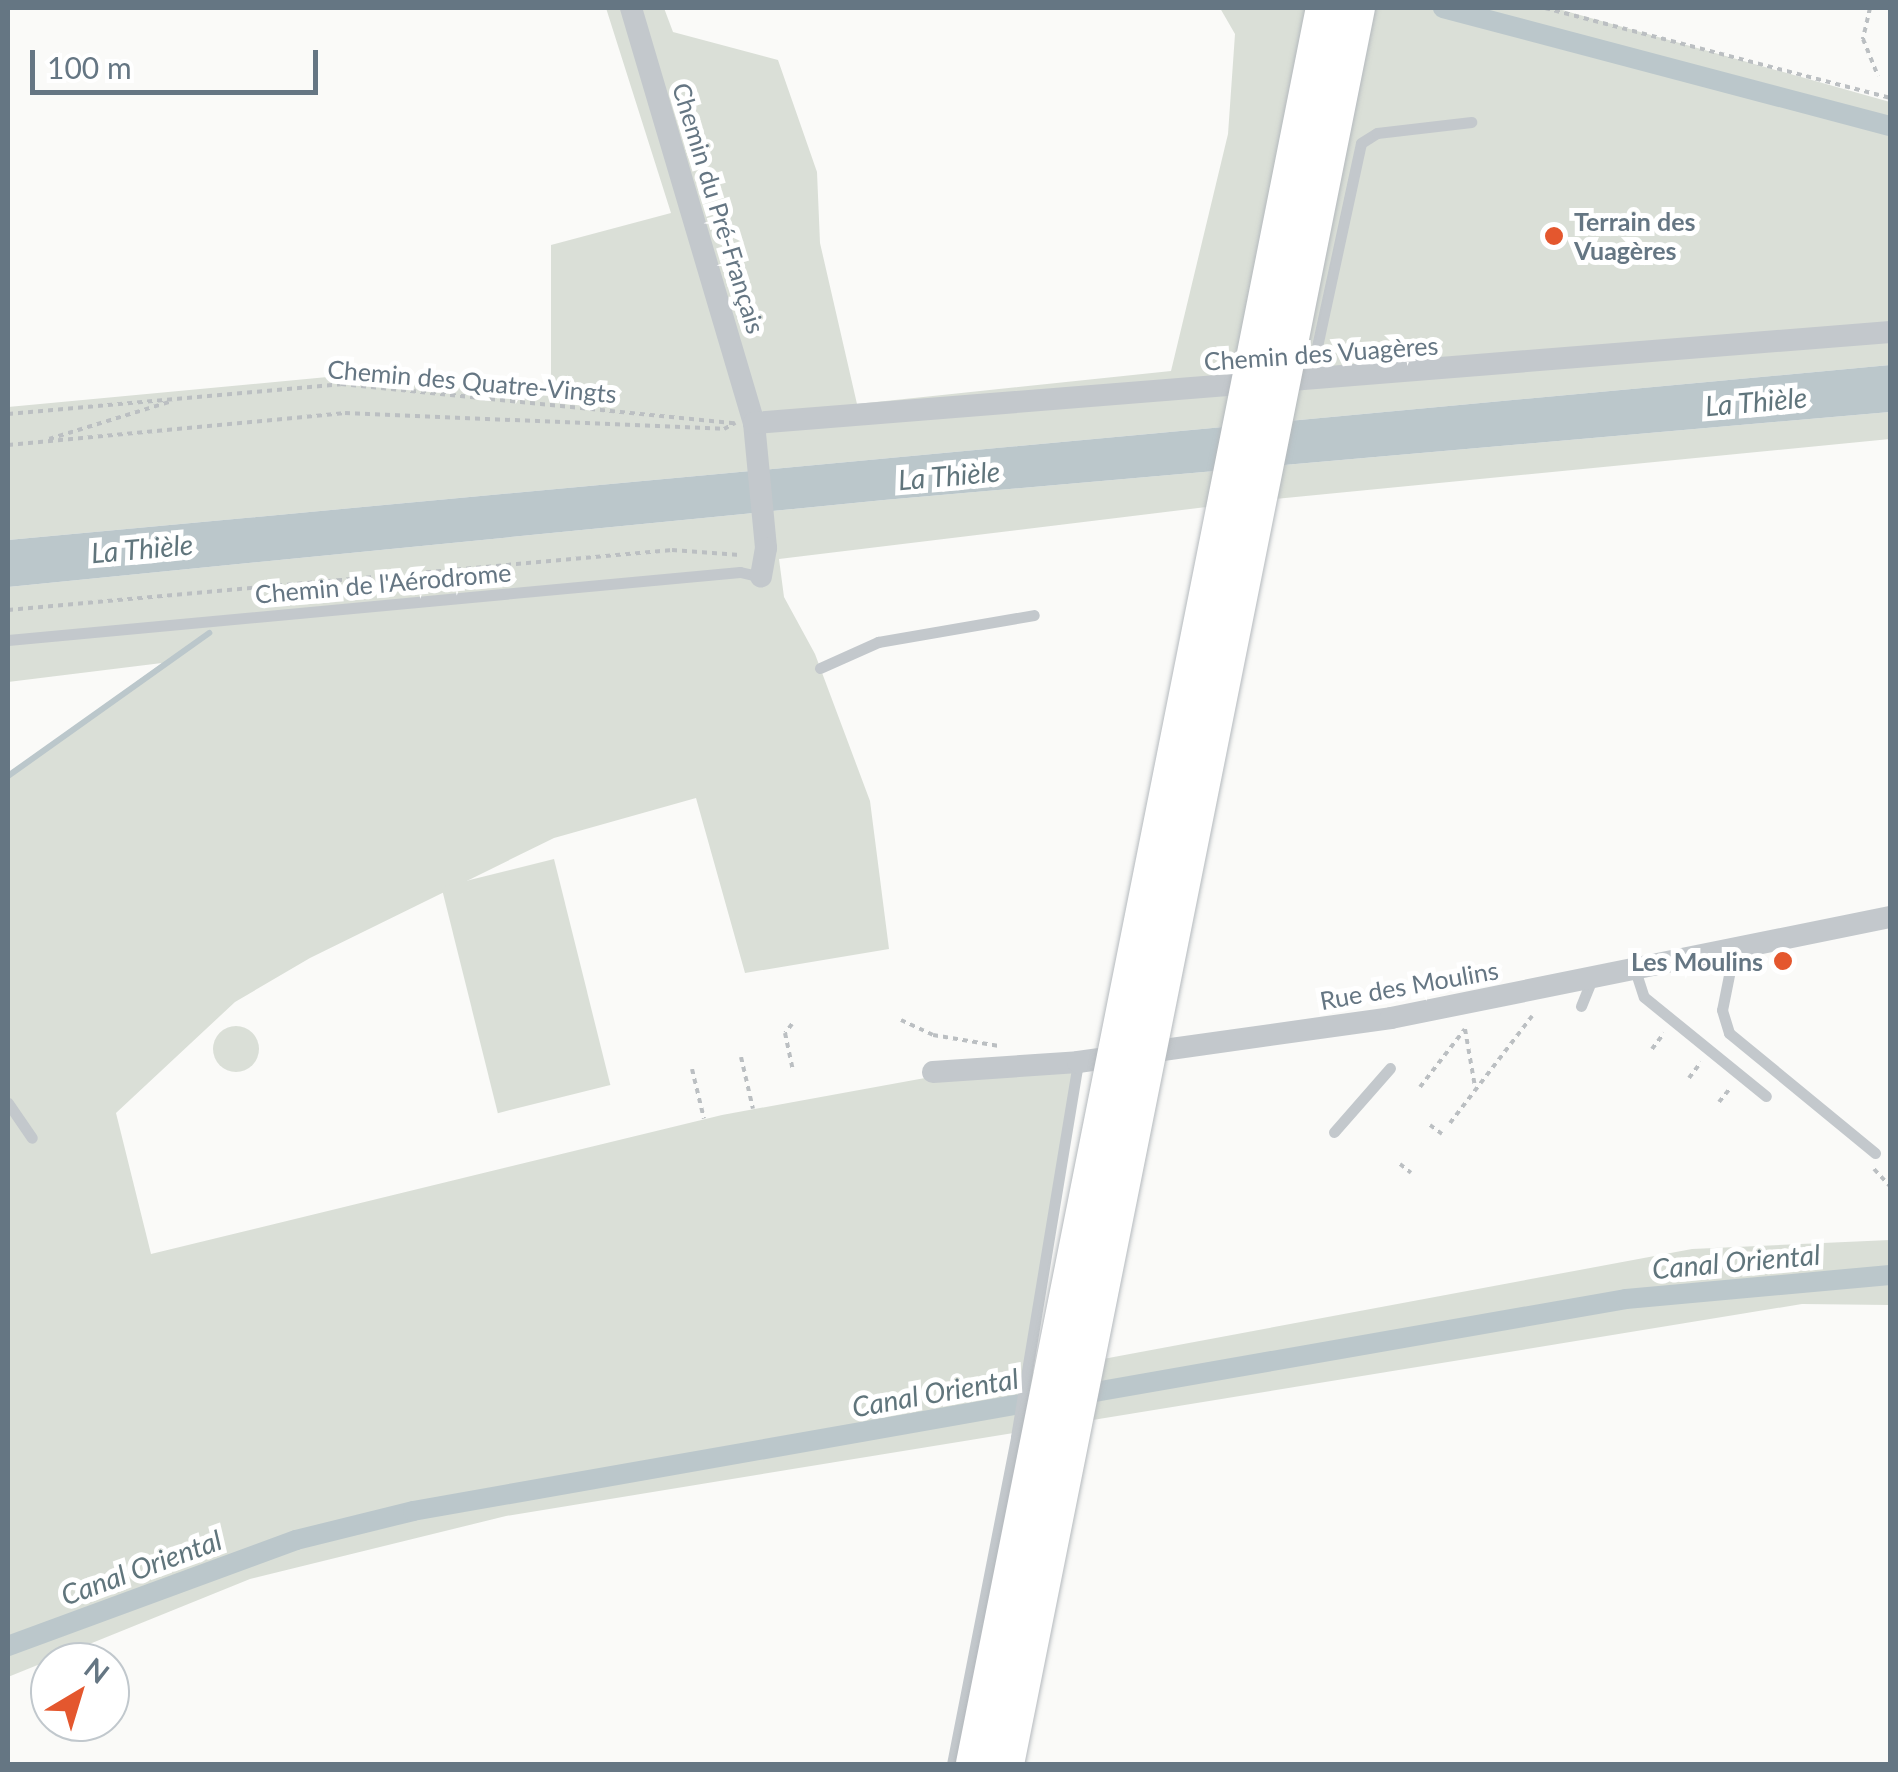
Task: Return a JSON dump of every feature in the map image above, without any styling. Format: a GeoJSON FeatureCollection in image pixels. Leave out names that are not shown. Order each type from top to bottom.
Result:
{"type":"FeatureCollection","features":[{"type":"Feature","properties":{"kind":"highway"},"geometry":{"type":"LineString","coordinates":[[976,1764],[1326,8]]}},
{"type":"Feature","properties":{"kind":"highway"},"geometry":{"type":"LineString","coordinates":[[1004,1764],[1355,8]]}},
{"type":"Feature","properties":{"kind":"street","name":"Chemin du Pré-Français"},"geometry":{"type":"LineString","coordinates":[[631,8],[749,428],[764,560]]}},
{"type":"Feature","properties":{"kind":"street","name":"Chemin des Vuagères"},"geometry":{"type":"LineString","coordinates":[[749,428],[1890,332]]}},
{"type":"Feature","properties":{"kind":"street","name":"Rue des Moulins"},"geometry":{"type":"LineString","coordinates":[[933,1072],[1078,1062],[1392,1018],[1890,917]]}},
{"type":"Feature","properties":{"kind":"lane"},"geometry":{"type":"LineString","coordinates":[[1310,382],[1361,143],[1377,133],[1471,122]]}},
{"type":"Feature","properties":{"kind":"lane","name":"Chemin de l'Aérodrome"},"geometry":{"type":"LineString","coordinates":[[8,640],[740,572],[764,560]]}},
{"type":"Feature","properties":{"kind":"lane"},"geometry":{"type":"LineString","coordinates":[[820,668],[878,642],[1034,615]]}},
{"type":"Feature","properties":{"kind":"lane"},"geometry":{"type":"LineString","coordinates":[[1734,950],[1722,1010],[1729,1033],[1875,1153]]}},
{"type":"Feature","properties":{"kind":"lane"},"geometry":{"type":"LineString","coordinates":[[1635,970],[1644,997],[1766,1096]]}},
{"type":"Feature","properties":{"kind":"lane"},"geometry":{"type":"LineString","coordinates":[[1581,1006],[1592,979]]}},
{"type":"Feature","properties":{"kind":"lane"},"geometry":{"type":"LineString","coordinates":[[952,1764],[1016,1437],[1078,1062]]}},
{"type":"Feature","properties":{"kind":"lane"},"geometry":{"type":"LineString","coordinates":[[1334,1132],[1390,1068]]}},
{"type":"Feature","properties":{"kind":"lane"},"geometry":{"type":"LineString","coordinates":[[8,1104],[32,1138]]}},
{"type":"Feature","properties":{"kind":"path"},"geometry":{"type":"LineString","coordinates":[[1544,8],[1890,98]]}},
{"type":"Feature","properties":{"kind":"path"},"geometry":{"type":"LineString","coordinates":[[1870,8],[1863,38],[1878,76]]}},
{"type":"Feature","properties":{"kind":"path","name":"Chemin des Quatre-Vingts"},"geometry":{"type":"LineString","coordinates":[[8,414],[340,384],[749,428]]}},
{"type":"Feature","properties":{"kind":"path"},"geometry":{"type":"LineString","coordinates":[[40,442],[180,398]]}},
{"type":"Feature","properties":{"kind":"path"},"geometry":{"type":"LineString","coordinates":[[8,445],[345,413],[749,428]]}},
{"type":"Feature","properties":{"kind":"path"},"geometry":{"type":"LineString","coordinates":[[8,610],[672,550],[764,560]]}},
{"type":"Feature","properties":{"kind":"path"},"geometry":{"type":"LineString","coordinates":[[1450,1122],[1532,1016]]}},
{"type":"Feature","properties":{"kind":"path"},"geometry":{"type":"LineString","coordinates":[[901,1020],[932,1035],[1015,1050]]}},
{"type":"Feature","properties":{"kind":"path"},"geometry":{"type":"LineString","coordinates":[[792,1024],[785,1033],[793,1071]]}},
{"type":"Feature","properties":{"kind":"path"},"geometry":{"type":"LineString","coordinates":[[1420,1087],[1465,1029],[1475,1088]]}},
{"type":"Feature","properties":{"kind":"path"},"geometry":{"type":"LineString","coordinates":[[1652,1049],[1662,1035]]}},
{"type":"Feature","properties":{"kind":"path"},"geometry":{"type":"LineString","coordinates":[[741,1057],[753,1109]]}},
{"type":"Feature","properties":{"kind":"path"},"geometry":{"type":"LineString","coordinates":[[1688,1078],[1700,1064]]}},
{"type":"Feature","properties":{"kind":"path"},"geometry":{"type":"LineString","coordinates":[[692,1068],[704,1119]]}},
{"type":"Feature","properties":{"kind":"path"},"geometry":{"type":"LineString","coordinates":[[1719,1102],[1731,1087]]}},
{"type":"Feature","properties":{"kind":"path"},"geometry":{"type":"LineString","coordinates":[[1430,1126],[1442,1134]]}},
{"type":"Feature","properties":{"kind":"path"},"geometry":{"type":"LineString","coordinates":[[1875,1153],[1874,1172],[1890,1186]]}},
{"type":"Feature","properties":{"kind":"path"},"geometry":{"type":"LineString","coordinates":[[1400,1164],[1411,1173]]}},
{"type":"Feature","properties":{"kind":"shaded area"},"geometry":{"type":"Polygon","coordinates":[[[606,8],[664,8],[673,32],[778,60],[817,172],[820,243],[857,404],[1171,371],[1228,134],[1235,34],[1220,8],[1555,8],[1890,102],[1890,365],[8,540],[8,407],[338,376],[551,393],[551,245],[671,213],[606,8]]]}},
{"type":"Feature","properties":{"kind":"shaded area"},"geometry":{"type":"Polygon","coordinates":[[[1890,412],[1890,439],[1264,500],[779,559],[784,597],[815,654],[870,801],[889,949],[745,973],[696,798],[554,838],[310,958],[235,1002],[116,1113],[151,1254],[722,1115],[925,1078],[1078,1062],[1028,1373],[1692,1249],[1890,1240],[1890,1305],[1802,1304],[506,1516],[250,1579],[94,1642],[30,1642],[30,1668],[8,1677],[8,776],[162,663],[8,682],[8,587],[884,500],[1890,412]]]}},
{"type":"Feature","properties":{"kind":"shaded area"},"geometry":{"type":"Polygon","coordinates":[[[554,859],[610,1085],[498,1113],[441,887],[554,859]]]}},
{"type":"Feature","properties":{"kind":"shaded area"},"geometry":{"type":"Polygon","coordinates":[[[236,1026],[252,1033],[259,1049],[252,1065],[236,1072],[220,1065],[213,1049],[220,1033],[236,1026]]]}},
{"type":"Feature","properties":{"kind":"water","name":"La Thièle"},"geometry":{"type":"Polygon","coordinates":[[[1890,365],[1890,412],[884,500],[8,587],[8,540],[1890,365]]]}},
{"type":"Feature","properties":{"kind":"waterway"},"geometry":{"type":"LineString","coordinates":[[1443,8],[1890,126]]}},
{"type":"Feature","properties":{"kind":"waterway"},"geometry":{"type":"LineString","coordinates":[[8,776],[209,633]]}},
{"type":"Feature","properties":{"kind":"waterway","name":"Canal Oriental"},"geometry":{"type":"LineString","coordinates":[[1072,1396],[1626,1299],[1890,1275]]}},
{"type":"Feature","properties":{"kind":"waterway","name":"Canal Oriental"},"geometry":{"type":"LineString","coordinates":[[8,1646],[296,1540],[413,1511],[1043,1400]]}},
{"type":"Feature","properties":{"kind":"place","name":"Terrain des Vuagères"},"geometry":{"type":"Point","coordinates":[1554,236]}},
{"type":"Feature","properties":{"kind":"place","name":"Les Moulins"},"geometry":{"type":"Point","coordinates":[1783,961]}}]}
